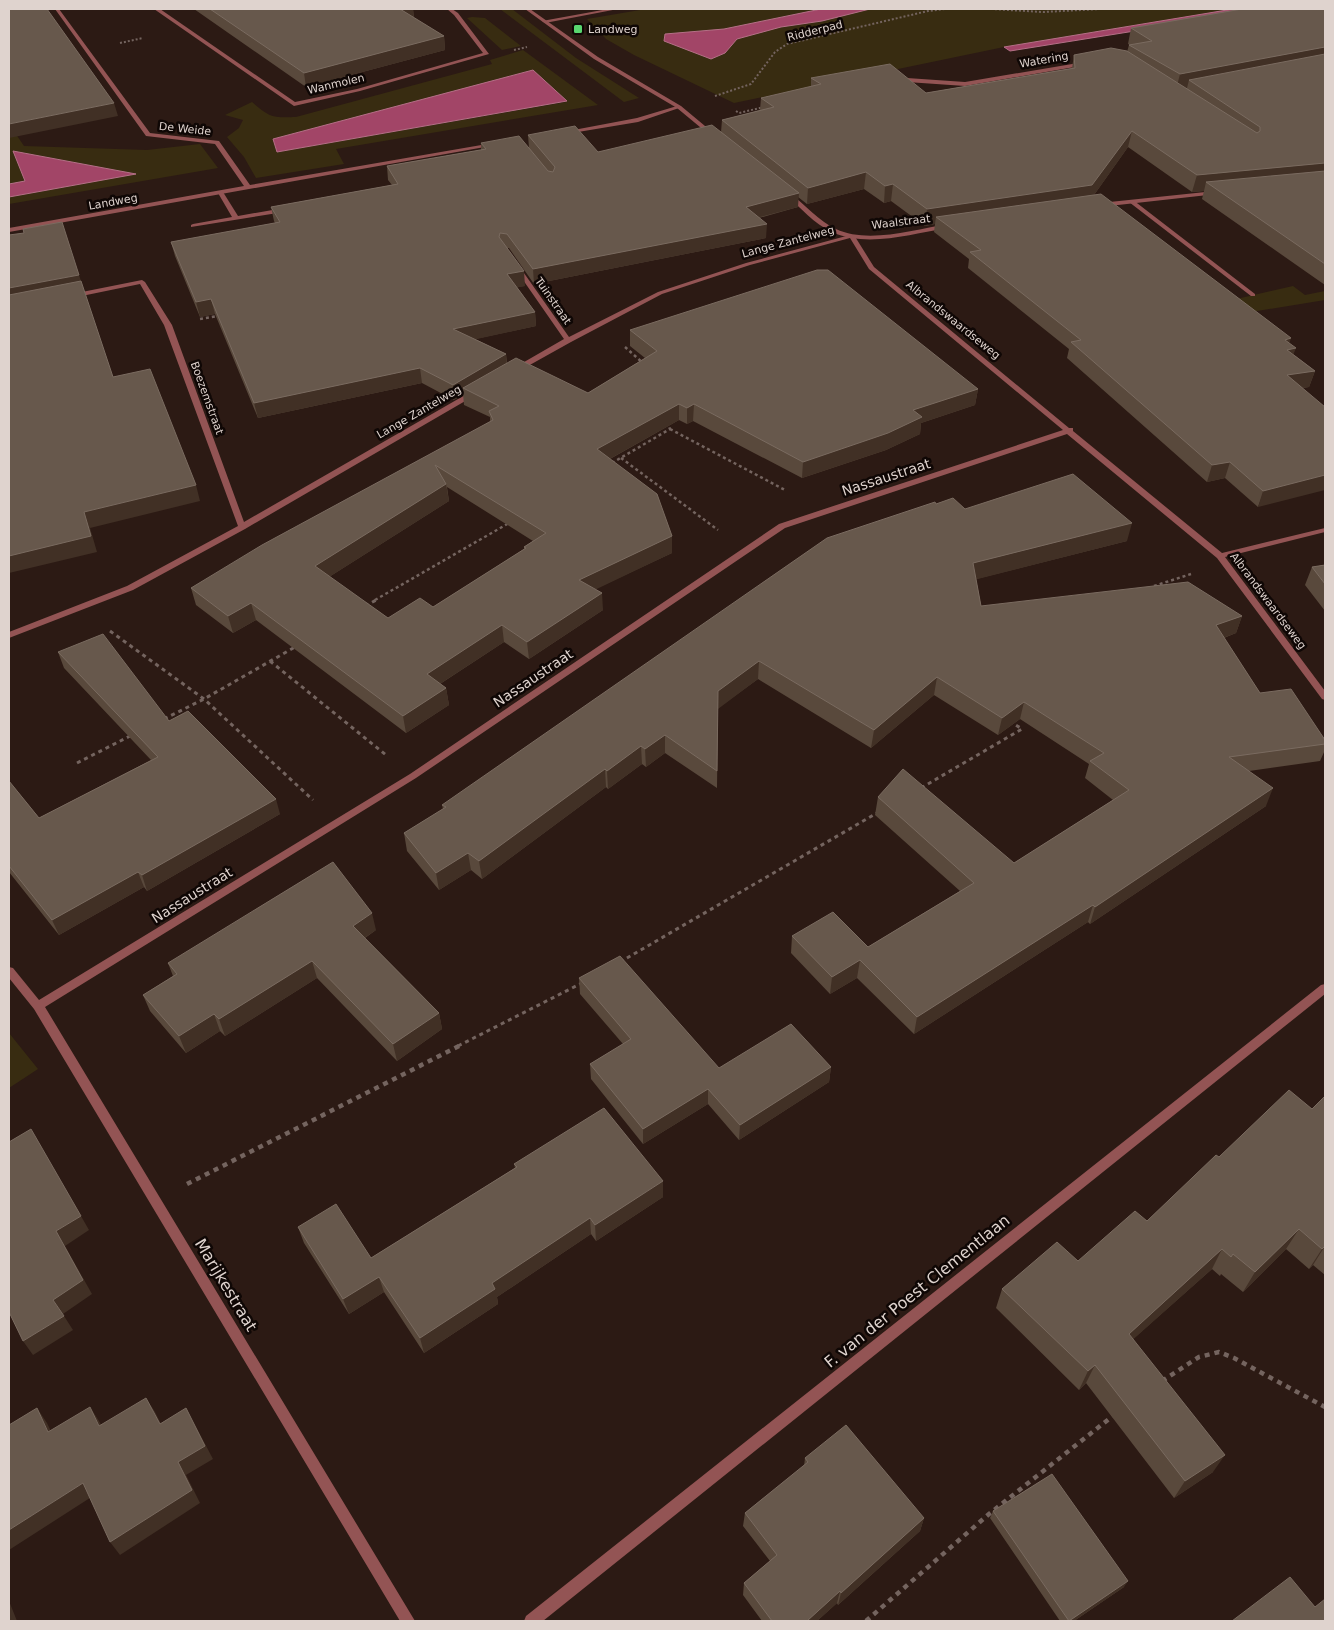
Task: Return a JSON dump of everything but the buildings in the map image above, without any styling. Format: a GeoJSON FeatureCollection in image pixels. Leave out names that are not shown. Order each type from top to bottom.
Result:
{"type":"FeatureCollection","features":[{"type":"Feature","properties":{"kind":"street","name":"De Weide"},"geometry":{"type":"LineString","coordinates":[[57,9],[148,135],[218,142],[247,186]]}},
{"type":"Feature","properties":{"kind":"street","name":"Wanmolen"},"geometry":{"type":"LineString","coordinates":[[157,9],[294,104],[358,90],[486,54],[456,14],[449,9]]}},
{"type":"Feature","properties":{"kind":"street"},"geometry":{"type":"LineString","coordinates":[[527,9],[596,58],[679,107],[718,138]]}},
{"type":"Feature","properties":{"kind":"street"},"geometry":{"type":"LineString","coordinates":[[544,21],[615,9]]}},
{"type":"Feature","properties":{"kind":"street","name":"Watering"},"geometry":{"type":"LineString","coordinates":[[907,80],[965,84],[1088,63]]}},
{"type":"Feature","properties":{"kind":"street"},"geometry":{"type":"LineString","coordinates":[[554,134],[638,120],[679,107]]}},
{"type":"Feature","properties":{"kind":"street","name":"Landweg"},"geometry":{"type":"LineString","coordinates":[[9,230],[221,193],[247,186],[501,143]]}},
{"type":"Feature","properties":{"kind":"street"},"geometry":{"type":"LineString","coordinates":[[780,188],[834,231],[852,236]]}},
{"type":"Feature","properties":{"kind":"street"},"geometry":{"type":"LineString","coordinates":[[221,193],[236,218]]}},
{"type":"Feature","properties":{"kind":"street"},"geometry":{"type":"LineString","coordinates":[[1088,206],[1219,193]]}},
{"type":"Feature","properties":{"kind":"street"},"geometry":{"type":"LineString","coordinates":[[1131,201],[1253,295]]}},
{"type":"Feature","properties":{"kind":"street"},"geometry":{"type":"LineString","coordinates":[[193,226],[295,208]]}},
{"type":"Feature","properties":{"kind":"street","name":"Waalstraat"},"geometry":{"type":"LineString","coordinates":[[852,236],[876,237],[953,226]]}},
{"type":"Feature","properties":{"kind":"street","name":"Lange Zantelweg"},"geometry":{"type":"LineString","coordinates":[[506,375],[596,325],[660,293],[748,264],[852,236]]}},
{"type":"Feature","properties":{"kind":"street","name":"Albrandswaardseweg"},"geometry":{"type":"LineString","coordinates":[[852,236],[871,268],[1070,430],[1223,559],[1325,697]]}},
{"type":"Feature","properties":{"kind":"street","name":"Tuinstraat"},"geometry":{"type":"LineString","coordinates":[[511,258],[568,340]]}},
{"type":"Feature","properties":{"kind":"street","name":"Boezemstraat"},"geometry":{"type":"LineString","coordinates":[[66,297],[142,282],[168,325],[242,527]]}},
{"type":"Feature","properties":{"kind":"street","name":"Lange Zantelweg"},"geometry":{"type":"LineString","coordinates":[[9,634],[130,588],[242,527],[481,390]]}},
{"type":"Feature","properties":{"kind":"street","name":"Nassaustraat"},"geometry":{"type":"LineString","coordinates":[[38,1006],[412,776],[782,526],[1070,430]]}},
{"type":"Feature","properties":{"kind":"street"},"geometry":{"type":"LineString","coordinates":[[1223,559],[1325,530]]}},
{"type":"Feature","properties":{"kind":"street","name":"Marijkestraat"},"geometry":{"type":"LineString","coordinates":[[9,971],[38,1006],[408,1621]]}},
{"type":"Feature","properties":{"kind":"street","name":"F. van der Poest Clementlaan"},"geometry":{"type":"LineString","coordinates":[[531,1621],[1325,988]]}},
{"type":"Feature","properties":{"kind":"path","name":"Ridderpad"},"geometry":{"type":"LineString","coordinates":[[719,100],[712,96],[751,84],[775,52],[787,44],[928,11],[945,9]]}},
{"type":"Feature","properties":{"kind":"path"},"geometry":{"type":"LineString","coordinates":[[991,9],[1043,12],[1101,9]]}},
{"type":"Feature","properties":{"kind":"path"},"geometry":{"type":"LineString","coordinates":[[732,109],[739,113],[766,106]]}},
{"type":"Feature","properties":{"kind":"path"},"geometry":{"type":"LineString","coordinates":[[168,325],[224,314]]}},
{"type":"Feature","properties":{"kind":"path"},"geometry":{"type":"LineString","coordinates":[[596,325],[641,360],[645,368]]}},
{"type":"Feature","properties":{"kind":"path"},"geometry":{"type":"LineString","coordinates":[[667,421],[670,429],[825,512]]}},
{"type":"Feature","properties":{"kind":"path"},"geometry":{"type":"LineString","coordinates":[[604,468],[670,429]]}},
{"type":"Feature","properties":{"kind":"path"},"geometry":{"type":"LineString","coordinates":[[622,458],[745,551]]}},
{"type":"Feature","properties":{"kind":"path"},"geometry":{"type":"LineString","coordinates":[[365,606],[510,522]]}},
{"type":"Feature","properties":{"kind":"path"},"geometry":{"type":"LineString","coordinates":[[1152,587],[1223,559]]}},
{"type":"Feature","properties":{"kind":"path"},"geometry":{"type":"LineString","coordinates":[[78,608],[204,698],[337,822]]}},
{"type":"Feature","properties":{"kind":"path"},"geometry":{"type":"LineString","coordinates":[[162,720],[296,646]]}},
{"type":"Feature","properties":{"kind":"path"},"geometry":{"type":"LineString","coordinates":[[270,661],[412,776]]}},
{"type":"Feature","properties":{"kind":"path"},"geometry":{"type":"LineString","coordinates":[[920,788],[1022,729],[1005,718]]}},
{"type":"Feature","properties":{"kind":"path"},"geometry":{"type":"LineString","coordinates":[[77,763],[136,733]]}},
{"type":"Feature","properties":{"kind":"path"},"geometry":{"type":"LineString","coordinates":[[614,965],[886,808]]}},
{"type":"Feature","properties":{"kind":"path"},"geometry":{"type":"LineString","coordinates":[[155,1200],[588,980]]}},
{"type":"Feature","properties":{"kind":"path"},"geometry":{"type":"LineString","coordinates":[[1159,1383],[1200,1357],[1220,1352],[1325,1407]]}},
{"type":"Feature","properties":{"kind":"path"},"geometry":{"type":"LineString","coordinates":[[866,1621],[988,1514],[1119,1411]]}},
{"type":"Feature","properties":{"kind":"shaded area"},"geometry":{"type":"Polygon","coordinates":[[[500,9],[512,9],[576,58],[639,98],[624,102],[500,9]]]}},
{"type":"Feature","properties":{"kind":"shaded area"},"geometry":{"type":"Polygon","coordinates":[[[646,9],[1233,9],[1004,47],[734,103],[634,55],[606,39],[587,19],[646,9]]]}},
{"type":"Feature","properties":{"kind":"shaded area"},"geometry":{"type":"Polygon","coordinates":[[[821,9],[870,9],[822,21],[781,27],[737,39],[725,53],[711,59],[664,41],[665,34],[724,29],[821,9]]]}},
{"type":"Feature","properties":{"kind":"shaded area"},"geometry":{"type":"Polygon","coordinates":[[[1233,9],[1272,9],[1010,51],[1004,47],[1233,9]]]}},
{"type":"Feature","properties":{"kind":"shaded area"},"geometry":{"type":"Polygon","coordinates":[[[467,18],[485,18],[521,46],[502,50],[467,18]]]}},
{"type":"Feature","properties":{"kind":"shaded area"},"geometry":{"type":"Polygon","coordinates":[[[523,50],[598,105],[336,149],[344,164],[256,178],[244,157],[227,137],[239,128],[243,120],[225,115],[252,102],[271,116],[296,117],[492,64],[490,60],[523,50]],[[533,70],[273,139],[277,152],[566,102],[533,70]]]}},
{"type":"Feature","properties":{"kind":"shaded area"},"geometry":{"type":"Polygon","coordinates":[[[533,70],[567,101],[277,152],[273,139],[533,70]]]}},
{"type":"Feature","properties":{"kind":"shaded area"},"geometry":{"type":"Polygon","coordinates":[[[9,124],[24,146],[147,150],[200,144],[218,168],[9,204],[9,197],[135,174],[14,151],[25,181],[9,184],[9,124]]]}},
{"type":"Feature","properties":{"kind":"shaded area"},"geometry":{"type":"Polygon","coordinates":[[[13,151],[136,174],[9,197],[9,184],[25,181],[13,151]]]}},
{"type":"Feature","properties":{"kind":"shaded area"},"geometry":{"type":"Polygon","coordinates":[[[1293,286],[1305,295],[1325,291],[1325,300],[1245,313],[1232,300],[1293,286]]]}},
{"type":"Feature","properties":{"kind":"shaded area"},"geometry":{"type":"Polygon","coordinates":[[[9,1033],[38,1069],[9,1088],[9,1033]]]}},
{"type":"Feature","properties":{"kind":"place","name":"Landweg"},"geometry":{"type":"Point","coordinates":[578,29]}}]}
